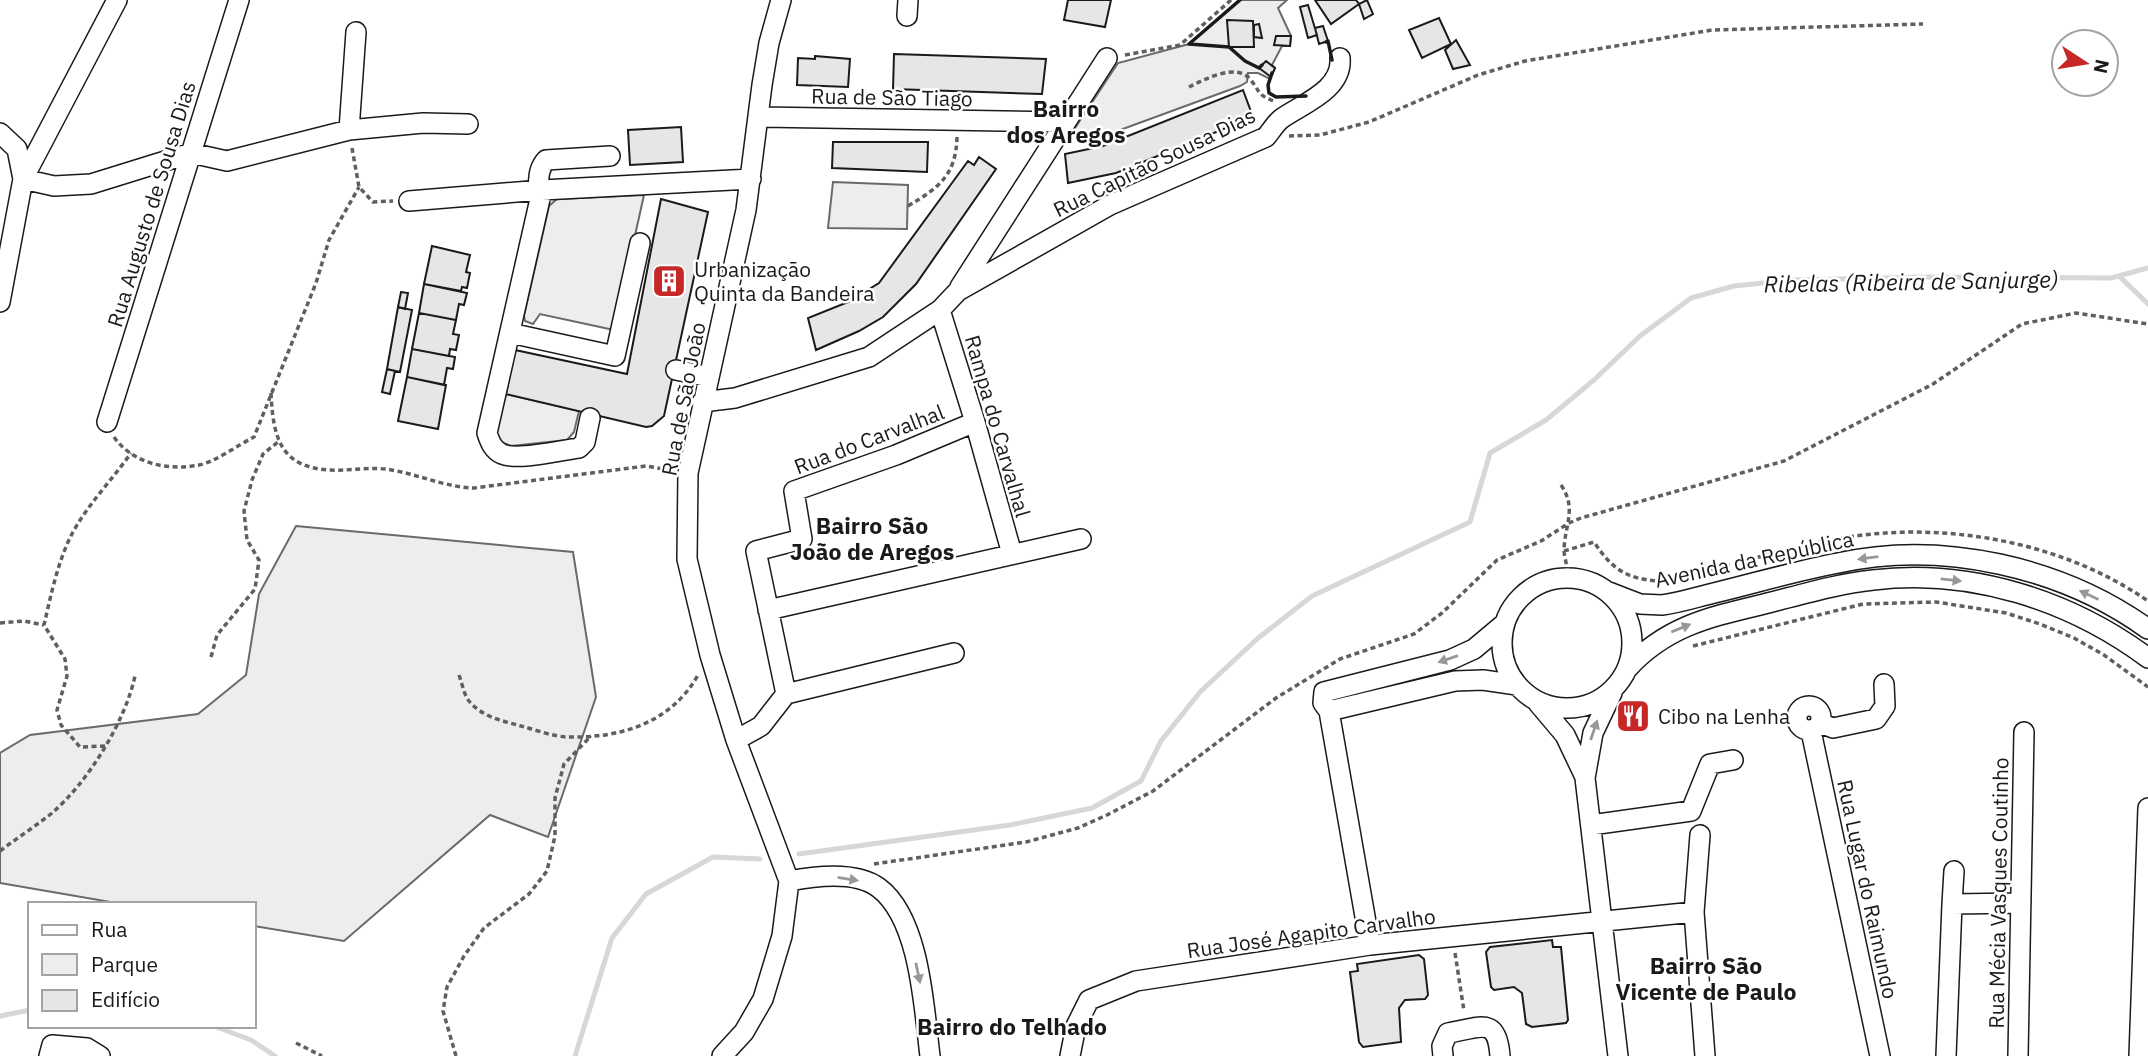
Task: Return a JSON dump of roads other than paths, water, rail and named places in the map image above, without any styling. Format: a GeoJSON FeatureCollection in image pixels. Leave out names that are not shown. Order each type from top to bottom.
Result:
{"type":"FeatureCollection","features":[{"type":"Feature","properties":{"kind":"street"},"geometry":{"type":"LineString","coordinates":[[0,302],[23,179],[117,0]]}},
{"type":"Feature","properties":{"kind":"street","name":"Rua Augusto de Sousa Dias"},"geometry":{"type":"LineString","coordinates":[[107,422],[239,0]]}},
{"type":"Feature","properties":{"kind":"street","name":"Rua de São João"},"geometry":{"type":"LineString","coordinates":[[781,0],[769,43],[746,210],[688,473],[687,559],[710,655],[736,740],[789,881]]}},
{"type":"Feature","properties":{"kind":"street"},"geometry":{"type":"LineString","coordinates":[[349,130],[356,32]]}},
{"type":"Feature","properties":{"kind":"street"},"geometry":{"type":"LineString","coordinates":[[958,291],[1107,58]]}},
{"type":"Feature","properties":{"kind":"street","name":"Rua Capitão Sousa Dias"},"geometry":{"type":"LineString","coordinates":[[702,402],[735,398],[869,356],[940,310],[958,291],[1110,205],[1266,136],[1279,121],[1316,98],[1336,77],[1340,58]]}},
{"type":"Feature","properties":{"kind":"street","name":"Rua de São Tiago"},"geometry":{"type":"LineString","coordinates":[[758,117],[1066,122]]}},
{"type":"Feature","properties":{"kind":"street"},"geometry":{"type":"LineString","coordinates":[[23,179],[54,186],[91,184],[191,153],[227,161],[349,130],[423,123],[468,124]]}},
{"type":"Feature","properties":{"kind":"street"},"geometry":{"type":"LineString","coordinates":[[0,132],[17,149],[23,179]]}},
{"type":"Feature","properties":{"kind":"street"},"geometry":{"type":"LineString","coordinates":[[590,418],[585,442],[579,448],[513,456],[500,454],[491,445],[487,433],[540,190],[541,166],[546,160],[610,156]]}},
{"type":"Feature","properties":{"kind":"street"},"geometry":{"type":"LineString","coordinates":[[409,201],[540,190],[751,179]]}},
{"type":"Feature","properties":{"kind":"street"},"geometry":{"type":"LineString","coordinates":[[510,333],[615,356],[640,243]]}},
{"type":"Feature","properties":{"kind":"street","name":"Rampa do Carvalhal"},"geometry":{"type":"LineString","coordinates":[[940,310],[1012,554]]}},
{"type":"Feature","properties":{"kind":"street"},"geometry":{"type":"LineString","coordinates":[[677,370],[709,377]]}},
{"type":"Feature","properties":{"kind":"street","name":"Rua do Carvalhal"},"geometry":{"type":"LineString","coordinates":[[786,694],[756,551],[802,539],[794,491],[896,455],[975,422]]}},
{"type":"Feature","properties":{"kind":"street"},"geometry":{"type":"LineString","coordinates":[[768,610],[1082,538]]}},
{"type":"Feature","properties":{"kind":"street","name":"Avenida da República"},"geometry":{"type":"LineString","coordinates":[[1609,592],[1640,604],[1662,605],[1840,562],[1896,556],[1950,557],[1990,562],[2060,582],[2108,604],[2148,629]]}},
{"type":"Feature","properties":{"kind":"street"},"geometry":{"type":"LineString","coordinates":[[1585,778],[1565,735],[1517,685],[1506,666],[1502,644],[1505,623],[1515,604],[1530,589],[1548,580],[1570,577],[1590,581],[1609,592],[1623,608],[1631,627],[1633,648],[1628,669],[1603,709],[1593,733],[1585,778],[1618,1056]]}},
{"type":"Feature","properties":{"kind":"street","name":"Avenida da República"},"geometry":{"type":"LineString","coordinates":[[1628,669],[1640,654],[1674,630],[1716,616],[1844,584],[1905,578],[1982,584],[2049,602],[2097,625],[2148,658]]}},
{"type":"Feature","properties":{"kind":"street"},"geometry":{"type":"LineString","coordinates":[[1370,945],[1329,711],[1322,703],[1324,692],[1450,660],[1474,649],[1505,623]]}},
{"type":"Feature","properties":{"kind":"street"},"geometry":{"type":"LineString","coordinates":[[736,740],[761,726],[786,694],[954,653]]}},
{"type":"Feature","properties":{"kind":"street"},"geometry":{"type":"LineString","coordinates":[[1329,711],[1455,681],[1483,680],[1517,685]]}},
{"type":"Feature","properties":{"kind":"street","name":"Rua Lugar do Raimundo"},"geometry":{"type":"LineString","coordinates":[[1880,1056],[1816,727],[1833,728],[1876,719],[1885,706],[1884,684]]}},
{"type":"Feature","properties":{"kind":"street"},"geometry":{"type":"LineString","coordinates":[[1534,700],[1555,707],[1578,708],[1599,700],[1616,687]]}},
{"type":"Feature","properties":{"kind":"street","name":"Rua Mécia Vasques Coutinho"},"geometry":{"type":"LineString","coordinates":[[2018,1056],[2024,732]]}},
{"type":"Feature","properties":{"kind":"street"},"geometry":{"type":"LineString","coordinates":[[1591,825],[1691,811],[1710,764],[1732,760]]}},
{"type":"Feature","properties":{"kind":"street"},"geometry":{"type":"LineString","coordinates":[[2139,1056],[2148,808]]}},
{"type":"Feature","properties":{"kind":"street"},"geometry":{"type":"LineString","coordinates":[[1700,835],[1694,912],[1705,1056]]}},
{"type":"Feature","properties":{"kind":"street"},"geometry":{"type":"LineString","coordinates":[[1946,1056],[1954,871]]}},
{"type":"Feature","properties":{"kind":"street"},"geometry":{"type":"LineString","coordinates":[[723,1056],[744,1032],[763,999],[782,936],[789,881],[818,876],[847,878],[879,888],[897,909],[909,931],[922,990],[930,1056]]}},
{"type":"Feature","properties":{"kind":"street"},"geometry":{"type":"LineString","coordinates":[[1952,904],[2021,903]]}},
{"type":"Feature","properties":{"kind":"street","name":"Rua José Agapito Carvalho"},"geometry":{"type":"LineString","coordinates":[[1070,1056],[1076,1026],[1089,1000],[1136,981],[1370,945],[1694,912]]}},
{"type":"Feature","properties":{"kind":"street"},"geometry":{"type":"LineString","coordinates":[[1443,1056],[1442,1046],[1448,1033],[1486,1027],[1494,1030],[1499,1037],[1500,1056]]}},
{"type":"Feature","properties":{"kind":"street"},"geometry":{"type":"LineString","coordinates":[[50,1051],[87,1048],[100,1056]]}},
{"type":"Feature","properties":{"kind":"waterway","name":"Ribelas (Ribeira de Sanjurge)"},"geometry":{"type":"LineString","coordinates":[[799,854],[1010,825],[1092,808],[1141,781],[1161,741],[1200,692],[1257,639],[1312,596],[1470,522],[1490,453],[1546,420],[1594,380],[1640,336],[1691,298],[1734,286],[1792,280],[1925,277],[2111,278],[2148,268]]}},
{"type":"Feature","properties":{"kind":"waterway"},"geometry":{"type":"LineString","coordinates":[[2119,276],[2148,304]]}},
{"type":"Feature","properties":{"kind":"waterway","name":"Ribelas (Ribeira de Sanjurge)"},"geometry":{"type":"LineString","coordinates":[[575,1056],[612,938],[646,894],[713,857],[760,859]]}},
{"type":"Feature","properties":{"kind":"waterway","name":"Ribelas (Ribeira de Sanjurge)"},"geometry":{"type":"LineString","coordinates":[[0,1016],[28,1010]]}},
{"type":"Feature","properties":{"kind":"waterway","name":"Ribelas (Ribeira de Sanjurge)"},"geometry":{"type":"LineString","coordinates":[[219,1028],[251,1040],[275,1056]]}},
{"type":"Feature","properties":{"kind":"place","name":"Urbanização Quinta da Bandeira"},"geometry":{"type":"Point","coordinates":[669,281]}},
{"type":"Feature","properties":{"kind":"place","name":"Cibo na Lenha"},"geometry":{"type":"Point","coordinates":[1633,716]}},
{"type":"Feature","properties":{"kind":"district","name":"Bairro dos Aregos"},"geometry":{"type":"Point","coordinates":[1066,121]}},
{"type":"Feature","properties":{"kind":"district","name":"Bairro São João de Aregos"},"geometry":{"type":"Point","coordinates":[872,538]}},
{"type":"Feature","properties":{"kind":"district","name":"Bairro São Vicente de Paulo"},"geometry":{"type":"Point","coordinates":[1706,978]}},
{"type":"Feature","properties":{"kind":"district","name":"Bairro do Telhado"},"geometry":{"type":"Point","coordinates":[1012,1026]}}]}
